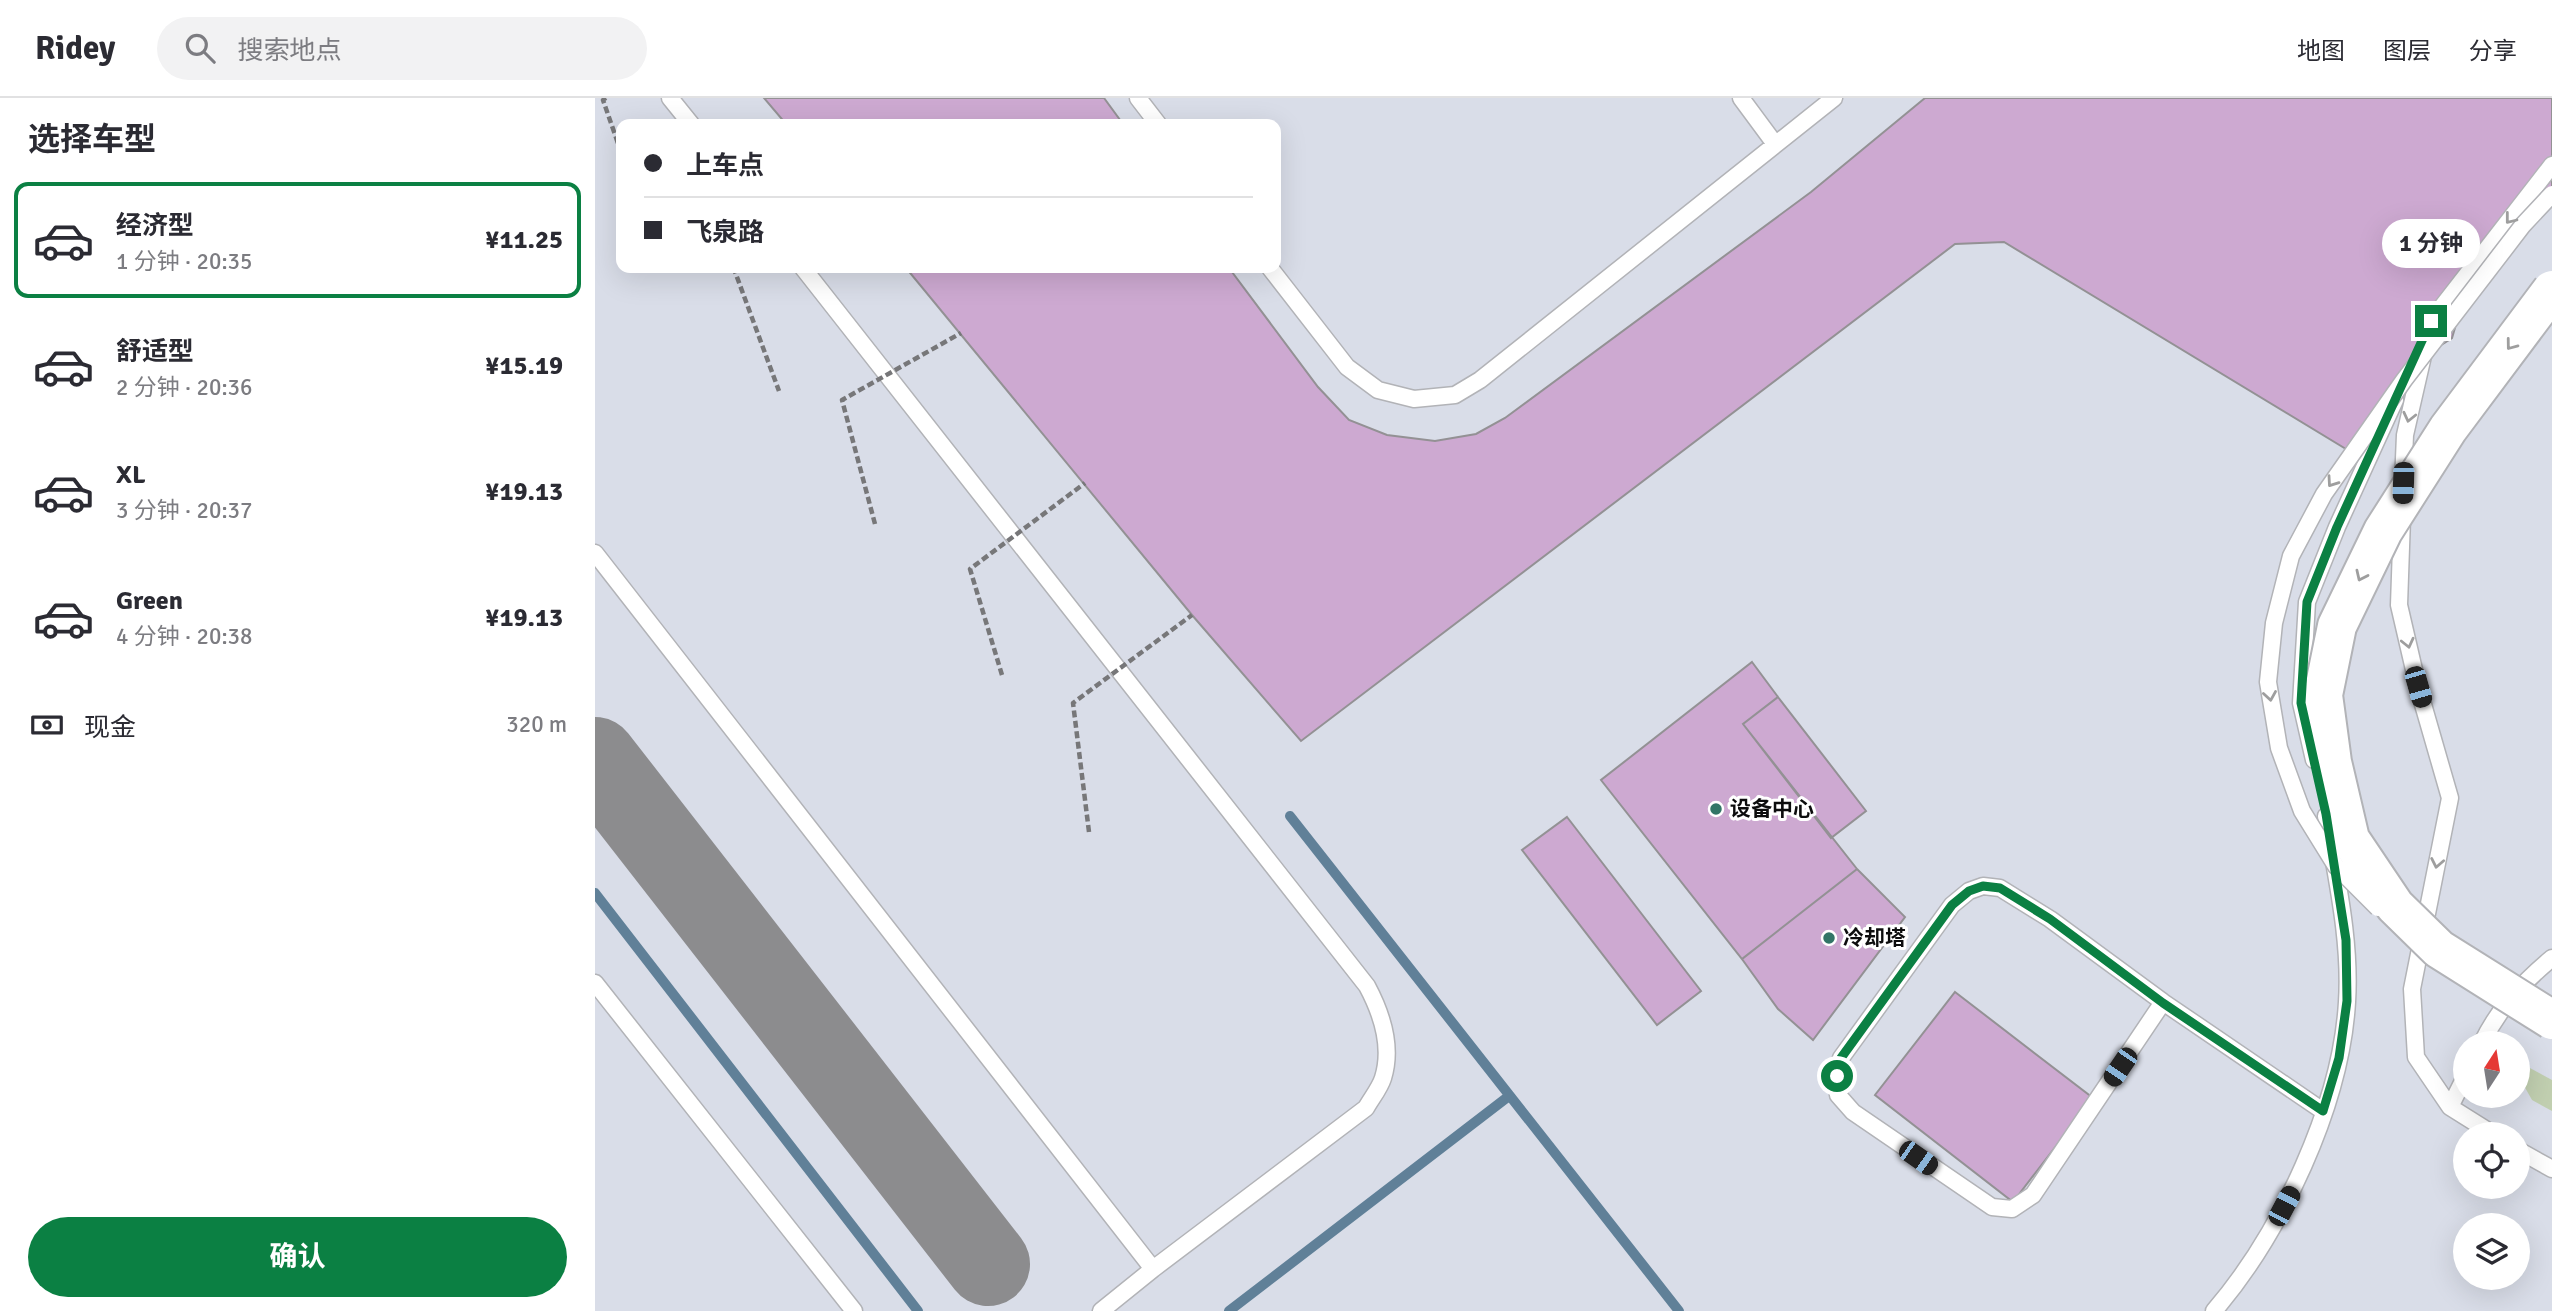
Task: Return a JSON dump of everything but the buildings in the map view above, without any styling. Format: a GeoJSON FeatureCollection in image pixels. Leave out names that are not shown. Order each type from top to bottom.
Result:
{"type":"FeatureCollection","features":[{"type":"Feature","properties":{"kind":"street"},"geometry":{"type":"LineString","coordinates":[[2552,290],[2448,429],[2383,531],[2337,626],[2323,695],[2332,762],[2350,839],[2395,906],[2439,949],[2552,1020]]}},
{"type":"Feature","properties":{"kind":"lane"},"geometry":{"type":"LineString","coordinates":[[670,98],[687,119]]}},
{"type":"Feature","properties":{"kind":"lane"},"geometry":{"type":"LineString","coordinates":[[1138,98],[1155,119]]}},
{"type":"Feature","properties":{"kind":"lane"},"geometry":{"type":"LineString","coordinates":[[1741,98],[1775,144]]}},
{"type":"Feature","properties":{"kind":"lane"},"geometry":{"type":"LineString","coordinates":[[1274,273],[1347,367],[1378,390],[1414,399],[1455,396],[1480,380],[1834,98]]}},
{"type":"Feature","properties":{"kind":"lane"},"geometry":{"type":"LineString","coordinates":[[2318,777],[2301,703],[2307,602],[2337,527],[2431,321],[2552,165]]}},
{"type":"Feature","properties":{"kind":"lane"},"geometry":{"type":"LineString","coordinates":[[2439,949],[2383,914],[2336,866],[2302,811],[2279,748],[2268,682],[2274,623],[2291,556],[2324,494],[2413,369],[2523,225],[2552,194]]}},
{"type":"Feature","properties":{"kind":"lane"},"geometry":{"type":"LineString","coordinates":[[807,273],[1367,986],[1381,1014],[1387,1052],[1383,1080],[1366,1108],[1101,1311]]}},
{"type":"Feature","properties":{"kind":"lane"},"geometry":{"type":"LineString","coordinates":[[2431,321],[2405,435],[2399,605],[2418,687],[2451,798],[2412,989],[2416,1057],[2450,1107],[2474,1122]]}},
{"type":"Feature","properties":{"kind":"lane"},"geometry":{"type":"LineString","coordinates":[[595,553],[1153,1269]]}},
{"type":"Feature","properties":{"kind":"lane"},"geometry":{"type":"LineString","coordinates":[[2214,1311],[2237,1284],[2303,1171],[2339,1058],[2347,1001],[2346,940],[2323,801]]}},
{"type":"Feature","properties":{"kind":"lane"},"geometry":{"type":"LineString","coordinates":[[2163,1003],[2033,1195],[2013,1209],[1992,1207],[1962,1188],[1853,1112],[1839,1095],[1837,1076],[1841,1058],[1952,905],[1969,891],[1983,886],[2000,888],[2050,919],[2163,1003],[2323,1111]]}},
{"type":"Feature","properties":{"kind":"lane"},"geometry":{"type":"LineString","coordinates":[[2488,1031],[2495,1016],[2525,981],[2552,958]]}},
{"type":"Feature","properties":{"kind":"lane"},"geometry":{"type":"LineString","coordinates":[[595,982],[854,1311]]}},
{"type":"Feature","properties":{"kind":"lane"},"geometry":{"type":"LineString","coordinates":[[2450,1107],[2453,1101]]}},
{"type":"Feature","properties":{"kind":"lane"},"geometry":{"type":"LineString","coordinates":[[2530,1157],[2552,1169]]}},
{"type":"Feature","properties":{"kind":"path"},"geometry":{"type":"LineString","coordinates":[[606,98],[603,100],[616,138]]}},
{"type":"Feature","properties":{"kind":"path"},"geometry":{"type":"LineString","coordinates":[[735,273],[779,391]]}},
{"type":"Feature","properties":{"kind":"path"},"geometry":{"type":"LineString","coordinates":[[875,524],[842,400],[961,333]]}},
{"type":"Feature","properties":{"kind":"path"},"geometry":{"type":"LineString","coordinates":[[1002,675],[970,569],[1085,483]]}},
{"type":"Feature","properties":{"kind":"path"},"geometry":{"type":"LineString","coordinates":[[1089,832],[1073,703],[1192,615]]}},
{"type":"Feature","properties":{"kind":"shaded area"},"geometry":{"type":"Polygon","coordinates":[[[595,98],[2552,98],[2552,1311],[595,1311],[595,98]]]}},
{"type":"Feature","properties":{"kind":"green space"},"geometry":{"type":"Polygon","coordinates":[[[2531,1069],[2552,1080],[2552,1111],[2532,1100],[2531,1069]]]}},
{"type":"Feature","properties":{"kind":"waterway"},"geometry":{"type":"LineString","coordinates":[[1290,816],[1679,1311]]}},
{"type":"Feature","properties":{"kind":"waterway"},"geometry":{"type":"LineString","coordinates":[[595,893],[918,1311]]}},
{"type":"Feature","properties":{"kind":"waterway"},"geometry":{"type":"LineString","coordinates":[[1229,1311],[1509,1096]]}},
{"type":"Feature","properties":{"kind":"taxiway"},"geometry":{"type":"LineString","coordinates":[[595,759],[988,1264]]}},
{"type":"Feature","properties":{"kind":"place","name":"设备中心"},"geometry":{"type":"Point","coordinates":[1716,809]}},
{"type":"Feature","properties":{"kind":"place","name":"冷却塔"},"geometry":{"type":"Point","coordinates":[1829,938]}},
{"type":"Feature","properties":{"kind":"route"},"geometry":{"type":"LineString","coordinates":[[1837,1076],[1841,1058],[1952,905],[1969,891],[1983,886],[2000,888],[2050,919],[2163,1003],[2323,1111],[2339,1058],[2347,1001],[2346,940],[2326,814],[2301,703],[2307,602],[2337,527],[2431,321]]}}]}
